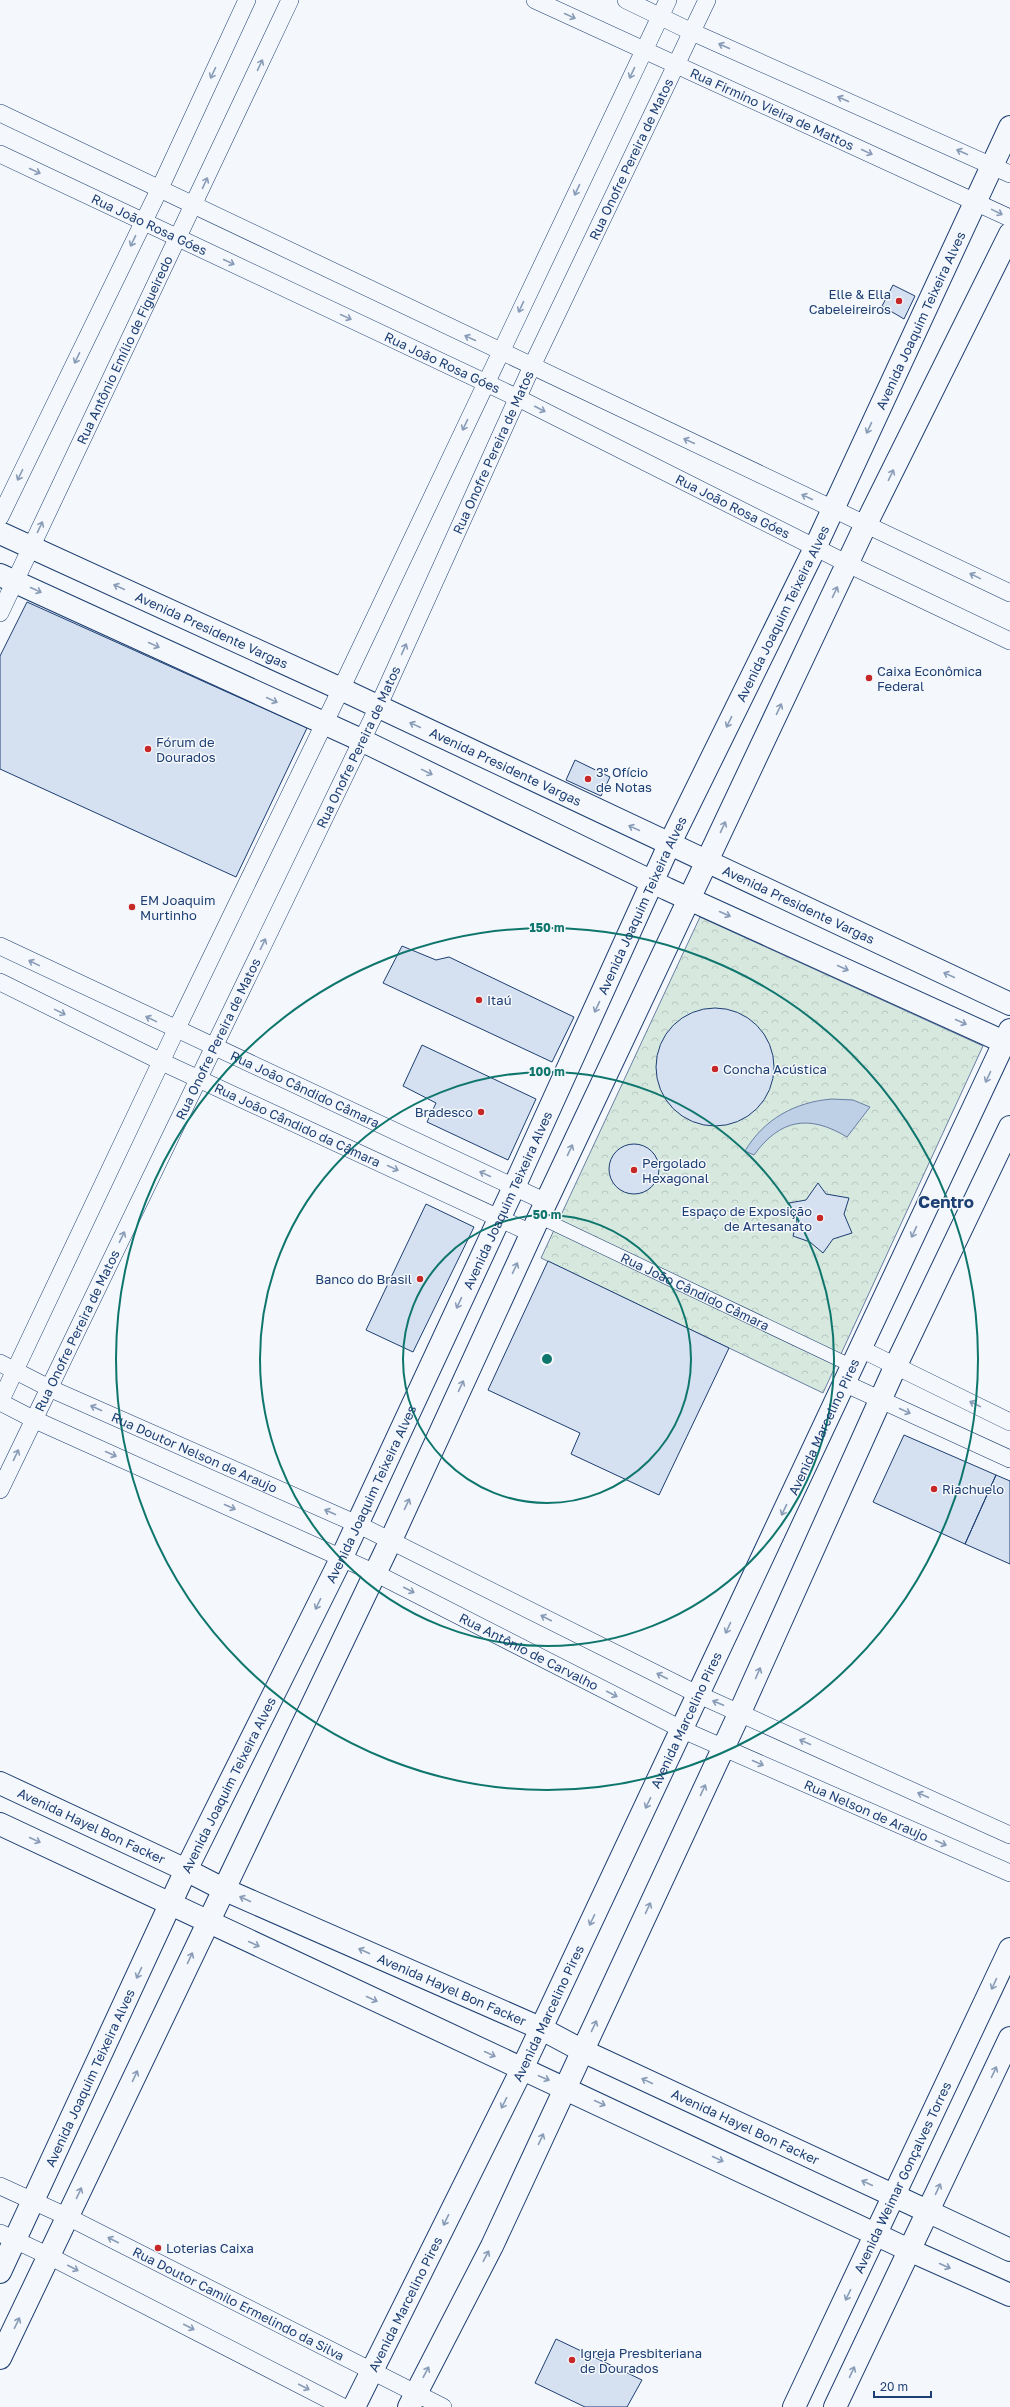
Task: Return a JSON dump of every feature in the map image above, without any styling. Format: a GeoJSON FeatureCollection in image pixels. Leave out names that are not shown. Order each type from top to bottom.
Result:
{"type":"FeatureCollection","features":[{"type":"Feature","properties":{"kind":"main road","name":"Avenida Joaquim Teixeira Alves"},"geometry":{"type":"LineString","coordinates":[[0,2272],[8,2236],[34,2201],[172,1904],[186,1870],[342,1557],[514,1187],[653,883],[669,844],[815,548],[975,201],[1001,169],[1010,126]]}},
{"type":"Feature","properties":{"kind":"main road"},"geometry":{"type":"LineString","coordinates":[[0,2358],[391,1540],[539,1217],[866,524],[1010,234]]}},
{"type":"Feature","properties":{"kind":"main road","name":"Avenida Presidente Vargas"},"geometry":{"type":"LineString","coordinates":[[0,533],[341,689],[378,708],[1010,1004]]}},
{"type":"Feature","properties":{"kind":"main road"},"geometry":{"type":"LineString","coordinates":[[8,578],[361,740],[653,883],[1008,1038]]}},
{"type":"Feature","properties":{"kind":"main road","name":"Avenida Marcelino Pires"},"geometry":{"type":"LineString","coordinates":[[354,2407],[522,2069],[540,2028],[683,1730],[697,1694],[1008,1038]]}},
{"type":"Feature","properties":{"kind":"main road"},"geometry":{"type":"LineString","coordinates":[[412,2400],[492,2246],[722,1747],[740,1712],[896,1365],[1010,1127]]}},
{"type":"Feature","properties":{"kind":"main road","name":"Avenida Hayel Bon Facker"},"geometry":{"type":"LineString","coordinates":[[0,1783],[186,1870],[223,1889],[540,2028],[583,2051],[1010,2250]]}},
{"type":"Feature","properties":{"kind":"main road"},"geometry":{"type":"LineString","coordinates":[[0,1824],[172,1904],[207,1923],[522,2069],[565,2087],[909,2250],[1010,2295]]}},
{"type":"Feature","properties":{"kind":"main road","name":"Avenida Weimar Gonçalves Torres"},"geometry":{"type":"LineString","coordinates":[[794,2407],[877,2235],[1010,1948]]}},
{"type":"Feature","properties":{"kind":"main road"},"geometry":{"type":"LineString","coordinates":[[835,2407],[1010,2038]]}},
{"type":"Feature","properties":{"kind":"street"},"geometry":{"type":"LineString","coordinates":[[0,517],[160,188],[248,0]]}},
{"type":"Feature","properties":{"kind":"street","name":"Rua Antônio Emílio de Figueiredo"},"geometry":{"type":"LineString","coordinates":[[0,613],[8,578],[31,547],[177,238],[194,206],[290,0]]}},
{"type":"Feature","properties":{"kind":"street","name":"Rua Firmino Vieira de Mattos"},"geometry":{"type":"LineString","coordinates":[[535,0],[1010,218]]}},
{"type":"Feature","properties":{"kind":"street"},"geometry":{"type":"LineString","coordinates":[[626,0],[692,32],[1001,169]]}},
{"type":"Feature","properties":{"kind":"street"},"geometry":{"type":"LineString","coordinates":[[375,1573],[32,1419],[0,1402],[668,0]]}},
{"type":"Feature","properties":{"kind":"street","name":"Rua Onofre Pereira de Matos"},"geometry":{"type":"LineString","coordinates":[[0,1490],[32,1419],[49,1388],[361,740],[378,708],[532,366],[707,0]]}},
{"type":"Feature","properties":{"kind":"street"},"geometry":{"type":"LineString","coordinates":[[0,113],[160,188],[194,206],[500,352],[1010,593]]}},
{"type":"Feature","properties":{"kind":"street","name":"Rua João Rosa Góes"},"geometry":{"type":"LineString","coordinates":[[0,154],[518,398],[815,548],[1010,641]]}},
{"type":"Feature","properties":{"kind":"street","name":"Rua João Cândido Câmara"},"geometry":{"type":"LineString","coordinates":[[0,946],[176,1030],[514,1187],[539,1217],[852,1366],[881,1400],[1010,1459]]}},
{"type":"Feature","properties":{"kind":"street","name":"Rua João Cândido da Câmara"},"geometry":{"type":"LineString","coordinates":[[0,982],[162,1062],[499,1217],[539,1217]]}},
{"type":"Feature","properties":{"kind":"street","name":"Rua Doutor Nelson de Araujo"},"geometry":{"type":"LineString","coordinates":[[0,1363],[49,1388],[391,1540]]}},
{"type":"Feature","properties":{"kind":"street","name":"Rua João Cândido Câmara"},"geometry":{"type":"LineString","coordinates":[[852,1366],[896,1365],[1010,1422]]}},
{"type":"Feature","properties":{"kind":"street"},"geometry":{"type":"LineString","coordinates":[[391,1540],[697,1694],[740,1712],[1010,1835]]}},
{"type":"Feature","properties":{"kind":"street","name":"Rua Antônio de Carvalho"},"geometry":{"type":"LineString","coordinates":[[375,1573],[683,1730],[722,1747]]}},
{"type":"Feature","properties":{"kind":"street","name":"Rua Nelson de Araujo"},"geometry":{"type":"LineString","coordinates":[[722,1747],[1010,1874]]}},
{"type":"Feature","properties":{"kind":"street","name":"Rua Doutor Camilo Ermelindo da Silva"},"geometry":{"type":"LineString","coordinates":[[0,2186],[68,2217],[372,2373],[412,2400],[443,2407]]}},
{"type":"Feature","properties":{"kind":"street"},"geometry":{"type":"LineString","coordinates":[[8,2236],[343,2407]]}},
{"type":"Feature","properties":{"kind":"green space"},"geometry":{"type":"Polygon","coordinates":[[[700,917],[983,1046],[823,1393],[541,1258],[700,917]]]}},
{"type":"Feature","properties":{"kind":"water"},"geometry":{"type":"Polygon","coordinates":[[[832,1099],[853,1100],[870,1107],[847,1137],[820,1125],[808,1123],[796,1124],[785,1127],[774,1134],[754,1155],[745,1151],[761,1130],[782,1114],[805,1104],[832,1099]]]}},
{"type":"Feature","properties":{"kind":"building","name":"Elle & Ella Cabeleireiros"},"geometry":{"type":"Polygon","coordinates":[[[893,285],[915,296],[904,319],[882,306],[893,285]]]}},
{"type":"Feature","properties":{"kind":"building","name":"Fórum de Dourados"},"geometry":{"type":"Polygon","coordinates":[[[27,602],[307,728],[236,877],[0,769],[0,656],[27,602]]]}},
{"type":"Feature","properties":{"kind":"building","name":"3° Ofício de Notas"},"geometry":{"type":"Polygon","coordinates":[[[575,760],[610,777],[601,796],[566,780],[575,760]]]}},
{"type":"Feature","properties":{"kind":"building","name":"Itaú"},"geometry":{"type":"Polygon","coordinates":[[[402,946],[436,960],[449,957],[574,1017],[552,1062],[383,983],[402,946]]]}},
{"type":"Feature","properties":{"kind":"building","name":"Concha Acústica"},"geometry":{"type":"Polygon","coordinates":[[[715,1008],[738,1012],[757,1025],[770,1044],[774,1067],[770,1090],[757,1109],[738,1122],[715,1126],[692,1122],[673,1109],[660,1090],[656,1067],[660,1044],[673,1025],[692,1012],[715,1008]]]}},
{"type":"Feature","properties":{"kind":"building","name":"Bradesco"},"geometry":{"type":"Polygon","coordinates":[[[422,1045],[536,1099],[508,1160],[427,1122],[436,1103],[403,1086],[422,1045]]]}},
{"type":"Feature","properties":{"kind":"building","name":"Pergolado Hexagonal"},"geometry":{"type":"Polygon","coordinates":[[[629,1144],[639,1144],[652,1151],[659,1164],[659,1174],[652,1187],[639,1194],[629,1194],[620,1190],[613,1183],[609,1174],[609,1164],[613,1155],[620,1148],[629,1144]]]}},
{"type":"Feature","properties":{"kind":"building","name":"Espaço de Exposição de Artesanato"},"geometry":{"type":"Polygon","coordinates":[[[818,1183],[826,1194],[849,1198],[844,1214],[852,1233],[833,1239],[823,1253],[810,1242],[793,1236],[797,1221],[789,1203],[806,1200],[818,1183]]]}},
{"type":"Feature","properties":{"kind":"building","name":"Banco do Brasil"},"geometry":{"type":"Polygon","coordinates":[[[426,1204],[474,1227],[413,1352],[366,1330],[426,1204]]]}},
{"type":"Feature","properties":{"kind":"building"},"geometry":{"type":"Polygon","coordinates":[[[548,1261],[729,1348],[659,1495],[571,1454],[580,1433],[488,1390],[548,1261]]]}},
{"type":"Feature","properties":{"kind":"building","name":"Riachuelo"},"geometry":{"type":"Polygon","coordinates":[[[904,1435],[996,1475],[965,1544],[873,1502],[904,1435]]]}},
{"type":"Feature","properties":{"kind":"building"},"geometry":{"type":"Polygon","coordinates":[[[996,1475],[1010,1481],[1010,1564],[965,1544],[996,1475]]]}},
{"type":"Feature","properties":{"kind":"building","name":"Igreja Presbiteriana de Dourados"},"geometry":{"type":"Polygon","coordinates":[[[556,2339],[642,2380],[627,2407],[585,2407],[535,2383],[556,2339]]]}},
{"type":"Feature","properties":{"kind":"place","name":"Elle & Ella Cabeleireiros"},"geometry":{"type":"Point","coordinates":[899,301]}},
{"type":"Feature","properties":{"kind":"place","name":"Caixa Econômica Federal"},"geometry":{"type":"Point","coordinates":[869,678]}},
{"type":"Feature","properties":{"kind":"place","name":"Fórum de Dourados"},"geometry":{"type":"Point","coordinates":[148,749]}},
{"type":"Feature","properties":{"kind":"place","name":"3° Ofício de Notas"},"geometry":{"type":"Point","coordinates":[588,779]}},
{"type":"Feature","properties":{"kind":"place","name":"EM Joaquim Murtinho"},"geometry":{"type":"Point","coordinates":[132,907]}},
{"type":"Feature","properties":{"kind":"place","name":"Itaú"},"geometry":{"type":"Point","coordinates":[479,1000]}},
{"type":"Feature","properties":{"kind":"place","name":"Concha Acústica"},"geometry":{"type":"Point","coordinates":[715,1069]}},
{"type":"Feature","properties":{"kind":"place","name":"Bradesco"},"geometry":{"type":"Point","coordinates":[481,1112]}},
{"type":"Feature","properties":{"kind":"place","name":"Pergolado Hexagonal"},"geometry":{"type":"Point","coordinates":[634,1170]}},
{"type":"Feature","properties":{"kind":"place","name":"Espaço de Exposição de Artesanato"},"geometry":{"type":"Point","coordinates":[820,1218]}},
{"type":"Feature","properties":{"kind":"place","name":"Banco do Brasil"},"geometry":{"type":"Point","coordinates":[420,1279]}},
{"type":"Feature","properties":{"kind":"place","name":"Riachuelo"},"geometry":{"type":"Point","coordinates":[934,1489]}},
{"type":"Feature","properties":{"kind":"place","name":"Loterias Caixa"},"geometry":{"type":"Point","coordinates":[158,2248]}},
{"type":"Feature","properties":{"kind":"place","name":"Igreja Presbiteriana de Dourados"},"geometry":{"type":"Point","coordinates":[572,2360]}},
{"type":"Feature","properties":{"kind":"district","name":"Centro"},"geometry":{"type":"Point","coordinates":[946,1202]}}]}
